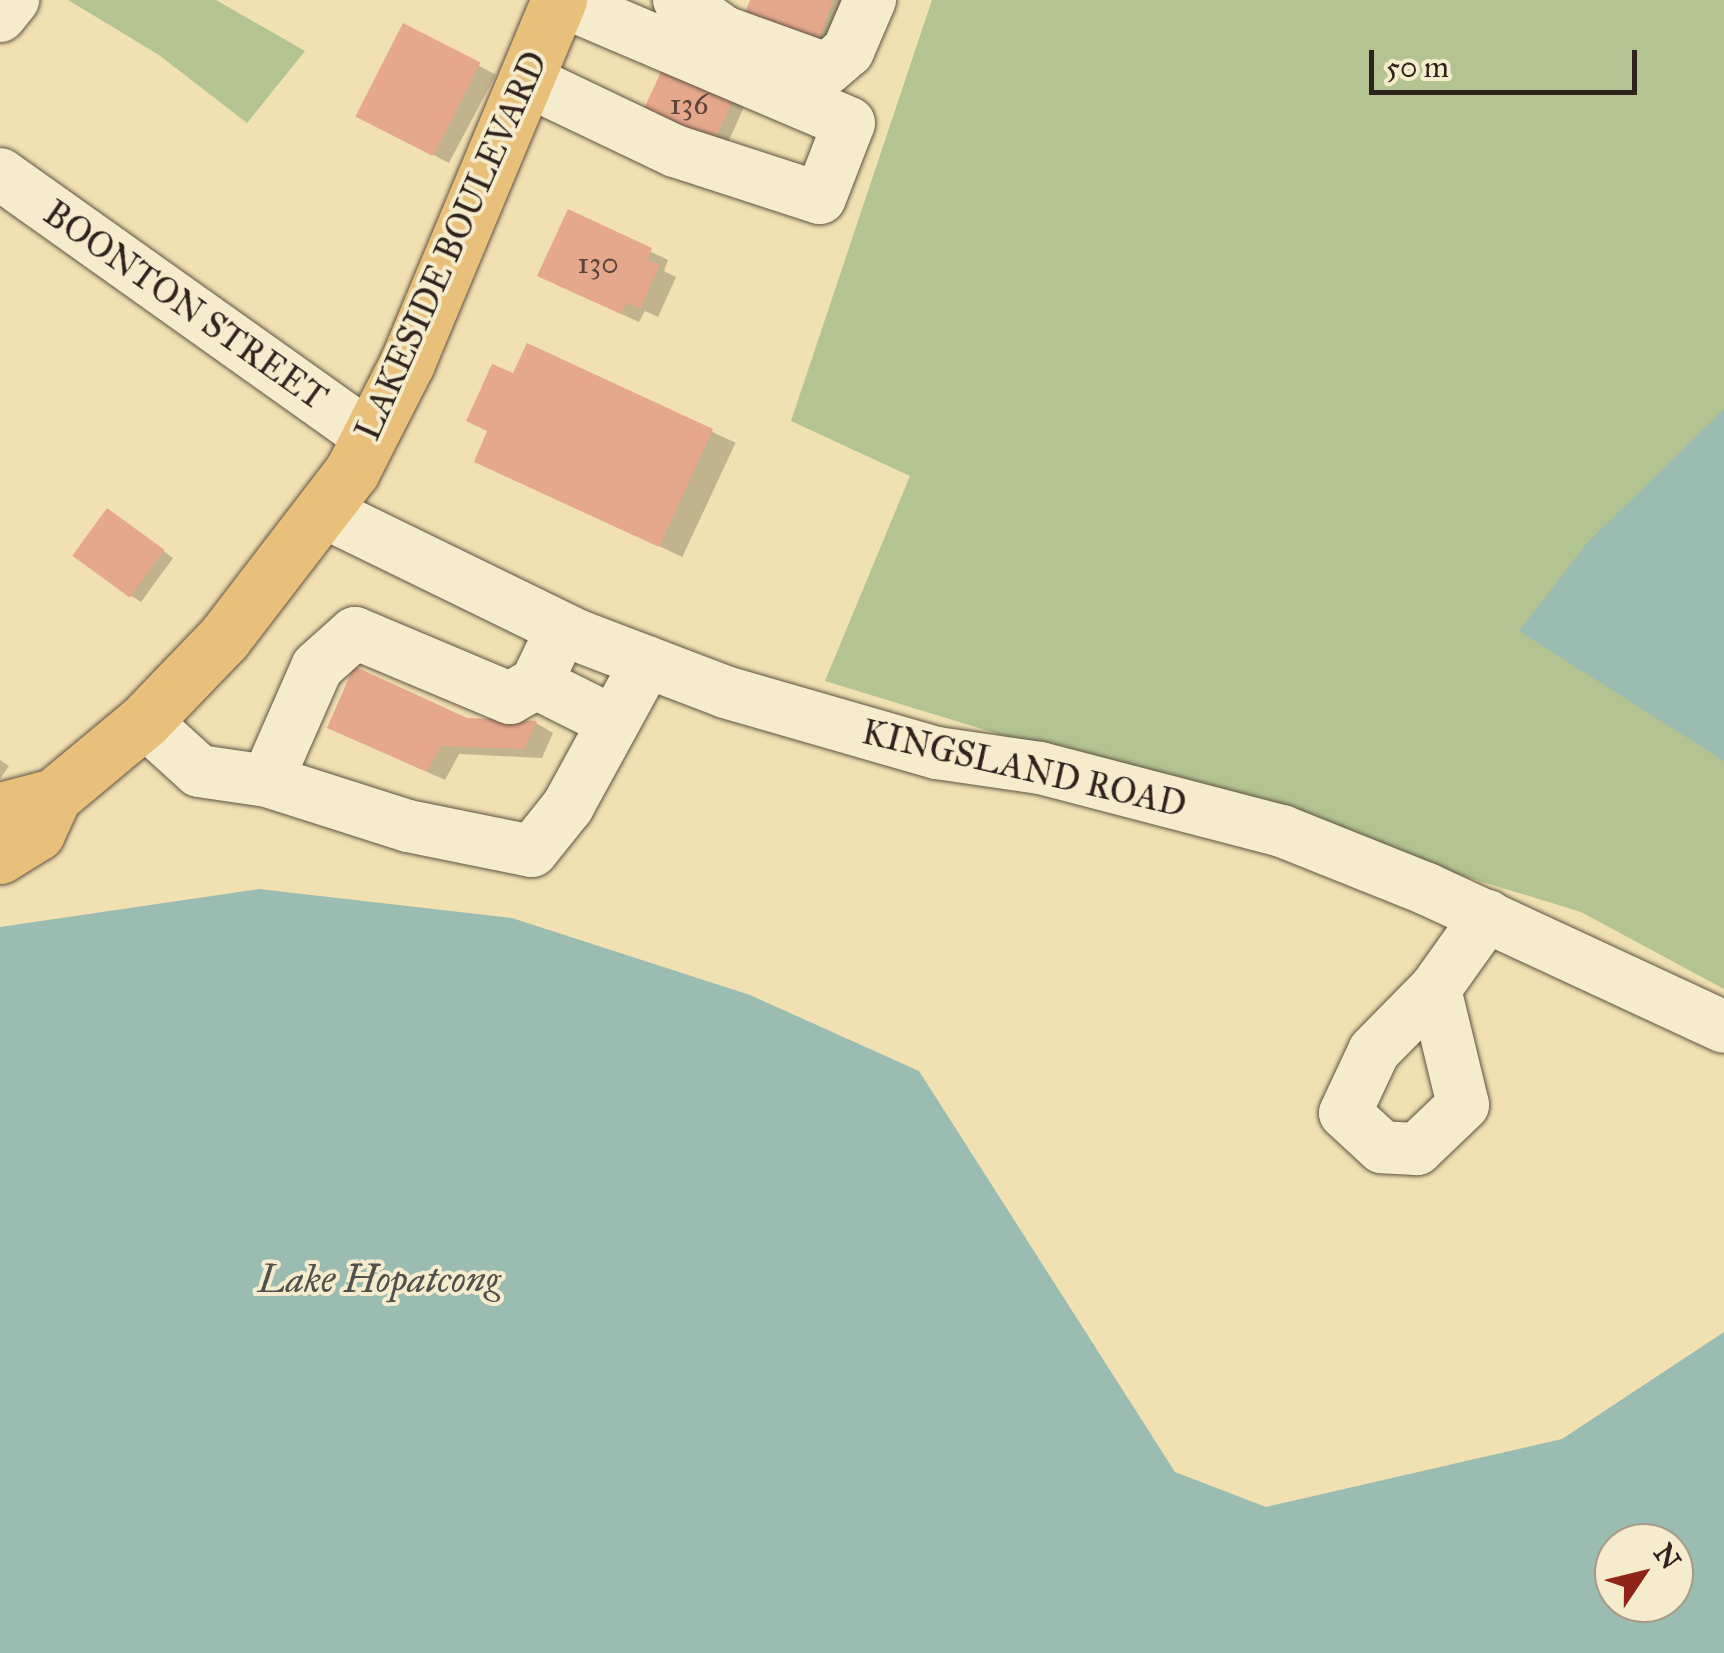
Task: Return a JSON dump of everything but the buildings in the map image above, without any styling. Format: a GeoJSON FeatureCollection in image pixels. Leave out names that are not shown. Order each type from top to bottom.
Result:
{"type":"FeatureCollection","features":[{"type":"Feature","properties":{"kind":"main road","name":"LAKESIDE BOULEVARD"},"geometry":{"type":"LineString","coordinates":[[0,810],[54,796],[144,721],[224,638],[324,512],[370,437],[559,0]]}},
{"type":"Feature","properties":{"kind":"main road","name":"LAKESIDE BOULEVARD"},"geometry":{"type":"LineString","coordinates":[[0,856],[37,833],[54,796]]}},
{"type":"Feature","properties":{"kind":"street"},"geometry":{"type":"LineString","coordinates":[[0,16],[13,0]]}},
{"type":"Feature","properties":{"kind":"street"},"geometry":{"type":"LineString","coordinates":[[526,80],[676,151],[820,198],[848,123],[559,0]]}},
{"type":"Feature","properties":{"kind":"street"},"geometry":{"type":"LineString","coordinates":[[679,0],[724,32],[827,69],[840,63],[870,0]]}},
{"type":"Feature","properties":{"kind":"street","name":"BOONTON STREET"},"geometry":{"type":"LineString","coordinates":[[0,174],[370,437]]}},
{"type":"Feature","properties":{"kind":"street","name":"KINGSLAND ROAD"},"geometry":{"type":"LineString","coordinates":[[324,512],[562,629],[648,662],[919,748],[1040,768],[1282,831],[1487,916],[1724,1027]]}},
{"type":"Feature","properties":{"kind":"street"},"geometry":{"type":"LineString","coordinates":[[267,780],[318,667],[355,633],[510,698],[536,684],[562,629]]}},
{"type":"Feature","properties":{"kind":"street"},"geometry":{"type":"LineString","coordinates":[[144,721],[199,772],[267,780],[408,826],[532,851],[568,806],[648,662]]}},
{"type":"Feature","properties":{"kind":"street"},"geometry":{"type":"LineString","coordinates":[[536,684],[614,722]]}},
{"type":"Feature","properties":{"kind":"street"},"geometry":{"type":"LineString","coordinates":[[1436,989],[1487,916]]}},
{"type":"Feature","properties":{"kind":"green space"},"geometry":{"type":"Polygon","coordinates":[[[68,0],[216,0],[305,51],[247,123],[159,55],[68,0]]]}},
{"type":"Feature","properties":{"kind":"green space"},"geometry":{"type":"Polygon","coordinates":[[[932,0],[1724,0],[1724,989],[1581,912],[825,681],[910,476],[791,421],[932,0]]]}},
{"type":"Feature","properties":{"kind":"water"},"geometry":{"type":"Polygon","coordinates":[[[1724,409],[1724,761],[1519,631],[1587,543],[1724,409]]]}},
{"type":"Feature","properties":{"kind":"water","name":"Lake Hopatcong"},"geometry":{"type":"Polygon","coordinates":[[[259,889],[512,918],[750,995],[919,1071],[1175,1472],[1266,1507],[1562,1439],[1724,1332],[1724,1653],[0,1653],[0,927],[259,889]]]}}]}
